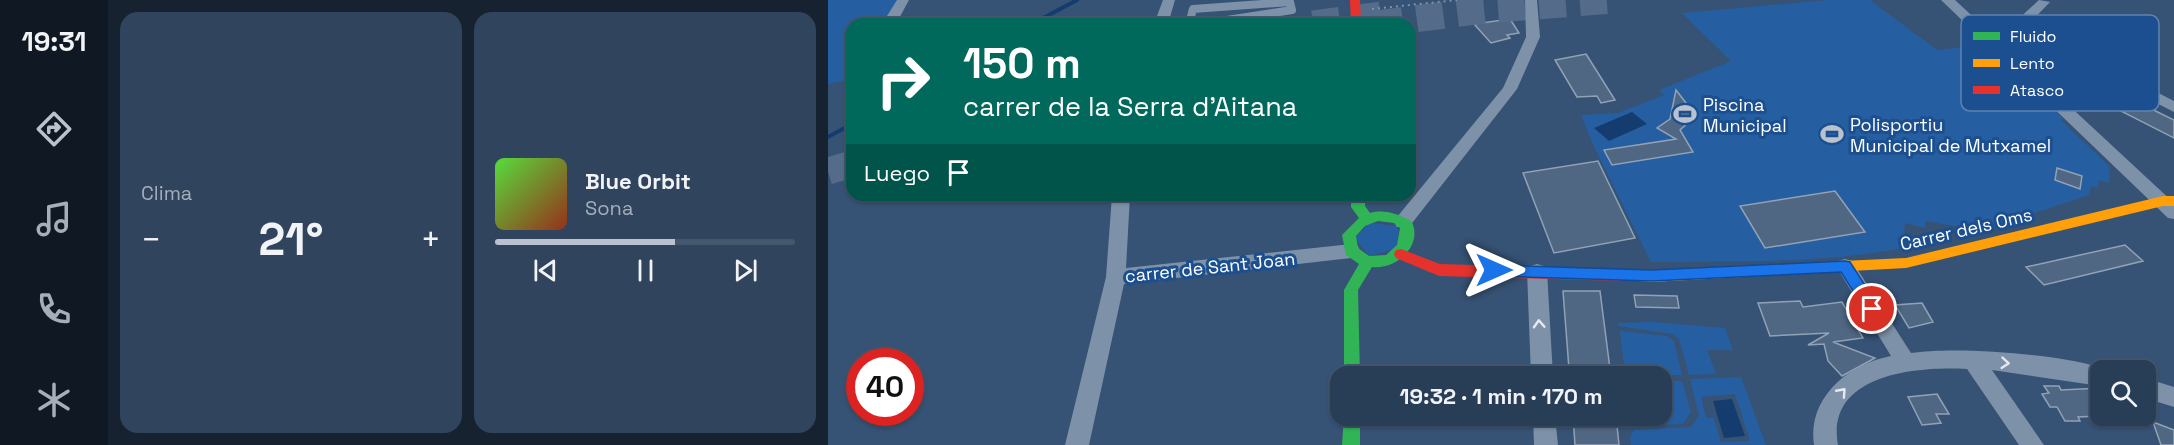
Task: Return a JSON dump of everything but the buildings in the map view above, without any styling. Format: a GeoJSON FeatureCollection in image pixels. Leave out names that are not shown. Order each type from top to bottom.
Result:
{"type":"FeatureCollection","features":[{"type":"Feature","properties":{"kind":"street"},"geometry":{"type":"LineString","coordinates":[[892,18],[903,0]]}},
{"type":"Feature","properties":{"kind":"street"},"geometry":{"type":"LineString","coordinates":[[1163,18],[1169,0]]}},
{"type":"Feature","properties":{"kind":"street"},"geometry":{"type":"LineString","coordinates":[[1403,222],[1510,89],[1533,37],[1531,0]]}},
{"type":"Feature","properties":{"kind":"street"},"geometry":{"type":"LineString","coordinates":[[1947,0],[1963,15]]}},
{"type":"Feature","properties":{"kind":"street"},"geometry":{"type":"LineString","coordinates":[[2030,15],[2044,2]]}},
{"type":"Feature","properties":{"kind":"street"},"geometry":{"type":"LineString","coordinates":[[2159,99],[2174,107]]}},
{"type":"Feature","properties":{"kind":"street"},"geometry":{"type":"LineString","coordinates":[[2068,111],[2170,205]]}},
{"type":"Feature","properties":{"kind":"street","name":"carrer de Sant Joan"},"geometry":{"type":"LineString","coordinates":[[1121,201],[1116,277],[1351,251]]}},
{"type":"Feature","properties":{"kind":"street"},"geometry":{"type":"LineString","coordinates":[[1358,201],[1358,207],[1367,219]]}},
{"type":"Feature","properties":{"kind":"street","name":"Carrer dels Oms"},"geometry":{"type":"LineString","coordinates":[[1401,254],[1439,270],[1652,276],[1906,263],[2170,205]]}},
{"type":"Feature","properties":{"kind":"street"},"geometry":{"type":"LineString","coordinates":[[1387,216],[1403,222],[1408,228],[1410,241],[1401,254],[1386,261],[1368,261],[1351,251],[1349,235],[1353,228],[1367,219],[1387,216]]}},
{"type":"Feature","properties":{"kind":"street"},"geometry":{"type":"LineString","coordinates":[[1352,366],[1351,291],[1368,261]]}},
{"type":"Feature","properties":{"kind":"street"},"geometry":{"type":"LineString","coordinates":[[1845,266],[1905,361]]}},
{"type":"Feature","properties":{"kind":"street"},"geometry":{"type":"LineString","coordinates":[[1537,271],[1542,366]]}},
{"type":"Feature","properties":{"kind":"street"},"geometry":{"type":"LineString","coordinates":[[1077,445],[1116,277]]}},
{"type":"Feature","properties":{"kind":"street"},"geometry":{"type":"LineString","coordinates":[[1973,360],[2032,445]]}},
{"type":"Feature","properties":{"kind":"street"},"geometry":{"type":"LineString","coordinates":[[1826,445],[1825,420],[1839,393],[1851,382],[1884,366],[1905,361],[1973,360],[2043,367],[2090,375]]}},
{"type":"Feature","properties":{"kind":"street"},"geometry":{"type":"LineString","coordinates":[[2156,392],[2174,398]]}},
{"type":"Feature","properties":{"kind":"street"},"geometry":{"type":"LineString","coordinates":[[1351,445],[1352,426]]}},
{"type":"Feature","properties":{"kind":"street"},"geometry":{"type":"LineString","coordinates":[[1545,426],[1546,445]]}},
{"type":"Feature","properties":{"kind":"lane"},"geometry":{"type":"LineString","coordinates":[[1191,18],[1193,9],[1290,2],[1292,10],[1240,18]]}},
{"type":"Feature","properties":{"kind":"path"},"geometry":{"type":"LineString","coordinates":[[1356,12],[1457,0]]}},
{"type":"Feature","properties":{"kind":"shaded area"},"geometry":{"type":"Polygon","coordinates":[[[828,0],[899,0],[888,18],[846,18],[846,80],[828,84],[828,0]]]}},
{"type":"Feature","properties":{"kind":"shaded area","name":"Polisportiu Municipal de Mutxamel"},"geometry":{"type":"Polygon","coordinates":[[[1828,0],[1870,0],[1937,50],[1961,47],[1961,111],[2055,111],[2063,118],[2061,120],[2110,167],[2109,183],[2099,180],[2098,188],[2091,186],[2089,195],[1996,226],[1961,227],[1925,221],[1925,228],[1905,223],[1903,248],[1809,259],[1651,262],[1595,149],[1581,115],[1618,113],[1664,95],[1659,90],[1731,61],[1682,13],[1828,0]]]}},
{"type":"Feature","properties":{"kind":"shaded area"},"geometry":{"type":"Polygon","coordinates":[[[1632,112],[1647,124],[1609,141],[1594,128],[1632,112]]]}},
{"type":"Feature","properties":{"kind":"shaded area"},"geometry":{"type":"Polygon","coordinates":[[[1369,223],[1398,226],[1399,248],[1369,256],[1355,238],[1369,223]]]}},
{"type":"Feature","properties":{"kind":"shaded area"},"geometry":{"type":"Polygon","coordinates":[[[1654,322],[1725,328],[1733,350],[1707,350],[1716,374],[1689,375],[1679,339],[1672,334],[1618,326],[1618,323],[1654,322]]]}},
{"type":"Feature","properties":{"kind":"shaded area"},"geometry":{"type":"Polygon","coordinates":[[[1620,331],[1667,336],[1674,341],[1682,375],[1672,375],[1672,366],[1624,366],[1620,331]]]}},
{"type":"Feature","properties":{"kind":"shaded area"},"geometry":{"type":"Polygon","coordinates":[[[1741,377],[1766,445],[1631,445],[1630,438],[1634,430],[1691,427],[1699,416],[1690,379],[1741,377]],[[1735,394],[1701,397],[1706,418],[1714,418],[1721,442],[1750,441],[1735,394]]]}},
{"type":"Feature","properties":{"kind":"shaded area"},"geometry":{"type":"Polygon","coordinates":[[[1672,381],[1682,381],[1691,412],[1683,424],[1672,424],[1672,381]]]}},
{"type":"Feature","properties":{"kind":"shaded area"},"geometry":{"type":"Polygon","coordinates":[[[1732,399],[1745,436],[1724,438],[1713,401],[1732,399]]]}},
{"type":"Feature","properties":{"kind":"waterway"},"geometry":{"type":"LineString","coordinates":[[1043,18],[1077,0]]}},
{"type":"Feature","properties":{"kind":"waterway"},"geometry":{"type":"LineString","coordinates":[[828,137],[846,127]]}},
{"type":"Feature","properties":{"kind":"tunnel"},"geometry":{"type":"LineString","coordinates":[[1416,19],[1484,10],[1614,0]]}},
{"type":"Feature","properties":{"kind":"tunnel"},"geometry":{"type":"LineString","coordinates":[[1359,18],[1389,14]]}},
{"type":"Feature","properties":{"kind":"tunnel"},"geometry":{"type":"LineString","coordinates":[[828,171],[846,166]]}},
{"type":"Feature","properties":{"kind":"traffic: fast"},"geometry":{"type":"LineString","coordinates":[[1358,201],[1358,207],[1367,219]]}},
{"type":"Feature","properties":{"kind":"traffic: fast"},"geometry":{"type":"LineString","coordinates":[[1377,216],[1397,219],[1407,226],[1407,234],[1406,242],[1397,254],[1391,259],[1376,262],[1368,261],[1351,251],[1349,235],[1360,223],[1377,216]]}},
{"type":"Feature","properties":{"kind":"traffic: fast"},"geometry":{"type":"LineString","coordinates":[[1352,366],[1351,290],[1368,261]]}},
{"type":"Feature","properties":{"kind":"traffic: fast"},"geometry":{"type":"LineString","coordinates":[[1351,445],[1352,426]]}},
{"type":"Feature","properties":{"kind":"traffic: slow"},"geometry":{"type":"LineString","coordinates":[[1621,275],[1652,276],[1906,263],[2163,201],[2174,201]]}},
{"type":"Feature","properties":{"kind":"traffic: jam"},"geometry":{"type":"LineString","coordinates":[[1355,0],[1356,18]]}},
{"type":"Feature","properties":{"kind":"traffic: jam"},"geometry":{"type":"LineString","coordinates":[[1401,254],[1439,270],[1621,275]]}},
{"type":"Feature","properties":{"kind":"place","name":"Piscina Municipal"},"geometry":{"type":"Point","coordinates":[1685,114]}},
{"type":"Feature","properties":{"kind":"place","name":"Polisportiu Municipal de Mutxamel"},"geometry":{"type":"Point","coordinates":[1832,134]}},
{"type":"Feature","properties":{"kind":"route"},"geometry":{"type":"LineString","coordinates":[[1494,270],[1652,276],[1845,266],[1872,309]]}}]}
